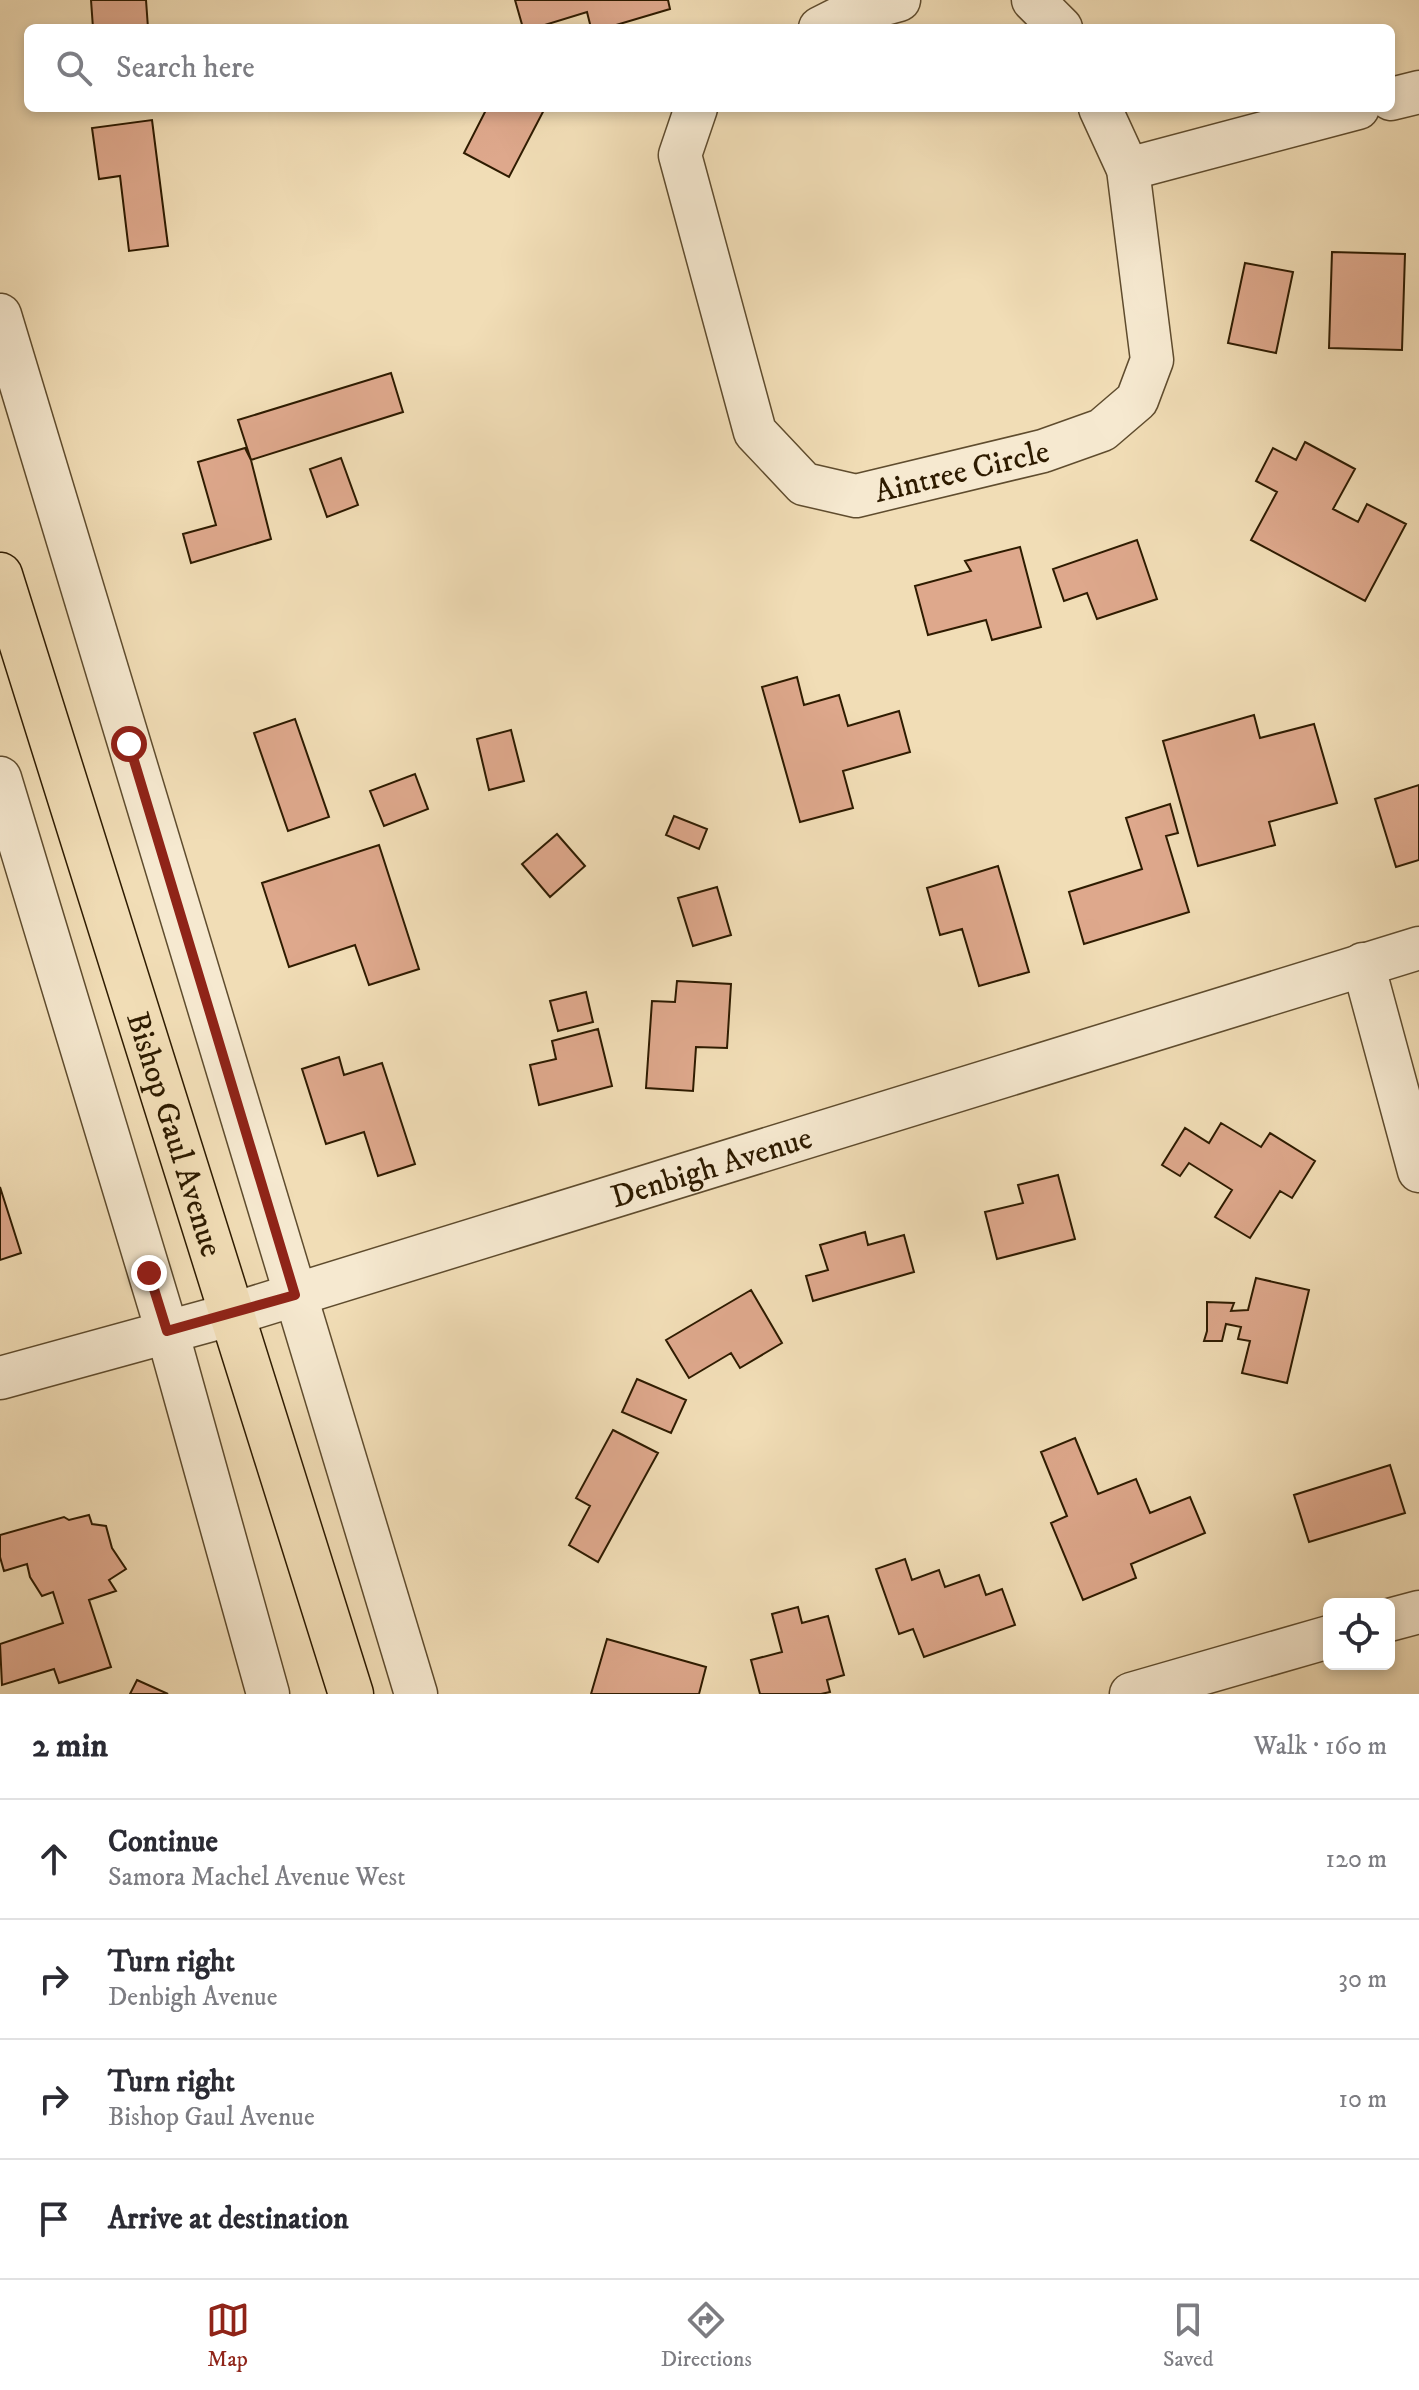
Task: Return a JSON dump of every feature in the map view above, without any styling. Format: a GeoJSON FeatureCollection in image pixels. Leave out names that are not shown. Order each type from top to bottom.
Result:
{"type":"FeatureCollection","features":[{"type":"Feature","properties":{"kind":"main road","name":"Bishop Gaul Avenue"},"geometry":{"type":"LineString","coordinates":[[0,575],[351,1694]]}},
{"type":"Feature","properties":{"kind":"street"},"geometry":{"type":"LineString","coordinates":[[828,24],[848,14],[899,0]]}},
{"type":"Feature","properties":{"kind":"street"},"geometry":{"type":"LineString","coordinates":[[1033,0],[1057,24]]}},
{"type":"Feature","properties":{"kind":"street"},"geometry":{"type":"LineString","coordinates":[[1395,98],[1419,92]]}},
{"type":"Feature","properties":{"kind":"street","name":"Aintree Circle"},"geometry":{"type":"LineString","coordinates":[[695,112],[680,155],[755,432],[804,484],[856,496],[1043,451],[1102,430],[1137,400],[1152,360],[1128,169],[1102,112]]}},
{"type":"Feature","properties":{"kind":"street"},"geometry":{"type":"LineString","coordinates":[[1128,169],[1343,112]]}},
{"type":"Feature","properties":{"kind":"street"},"geometry":{"type":"LineString","coordinates":[[0,315],[416,1694]]}},
{"type":"Feature","properties":{"kind":"street","name":"Bishop Gaul Avenue"},"geometry":{"type":"LineString","coordinates":[[0,778],[167,1331],[268,1694]]}},
{"type":"Feature","properties":{"kind":"street","name":"Denbigh Avenue"},"geometry":{"type":"LineString","coordinates":[[0,1378],[233,1314],[1419,948]]}},
{"type":"Feature","properties":{"kind":"street"},"geometry":{"type":"LineString","coordinates":[[1363,964],[1419,1171]]}},
{"type":"Feature","properties":{"kind":"street"},"geometry":{"type":"LineString","coordinates":[[1395,1618],[1419,1612]]}},
{"type":"Feature","properties":{"kind":"street"},"geometry":{"type":"LineString","coordinates":[[1131,1694],[1323,1639]]}},
{"type":"Feature","properties":{"kind":"building"},"geometry":{"type":"Polygon","coordinates":[[[91,0],[146,0],[148,24],[93,24],[91,0]]]}},
{"type":"Feature","properties":{"kind":"building"},"geometry":{"type":"Polygon","coordinates":[[[515,0],[668,0],[670,9],[619,24],[590,24],[587,12],[548,24],[522,24],[515,0]]]}},
{"type":"Feature","properties":{"kind":"building"},"geometry":{"type":"Polygon","coordinates":[[[485,112],[543,112],[509,177],[464,153],[485,112]]]}},
{"type":"Feature","properties":{"kind":"building"},"geometry":{"type":"Polygon","coordinates":[[[152,120],[168,246],[129,251],[120,176],[99,179],[92,128],[152,120]]]}},
{"type":"Feature","properties":{"kind":"building"},"geometry":{"type":"Polygon","coordinates":[[[1332,252],[1405,254],[1402,350],[1329,348],[1332,252]]]}},
{"type":"Feature","properties":{"kind":"building"},"geometry":{"type":"Polygon","coordinates":[[[1245,263],[1293,272],[1276,353],[1228,343],[1245,263]]]}},
{"type":"Feature","properties":{"kind":"building"},"geometry":{"type":"Polygon","coordinates":[[[391,373],[403,412],[251,460],[238,420],[391,373]]]}},
{"type":"Feature","properties":{"kind":"building"},"geometry":{"type":"Polygon","coordinates":[[[1305,442],[1355,469],[1333,509],[1358,522],[1367,504],[1406,524],[1365,601],[1251,540],[1277,492],[1256,481],[1273,448],[1296,460],[1305,442]]]}},
{"type":"Feature","properties":{"kind":"building"},"geometry":{"type":"Polygon","coordinates":[[[245,448],[251,460],[271,539],[191,563],[183,534],[216,525],[198,462],[245,448]]]}},
{"type":"Feature","properties":{"kind":"building"},"geometry":{"type":"Polygon","coordinates":[[[341,458],[358,505],[327,517],[310,469],[341,458]]]}},
{"type":"Feature","properties":{"kind":"building"},"geometry":{"type":"Polygon","coordinates":[[[1137,540],[1157,599],[1097,619],[1087,593],[1064,601],[1053,569],[1137,540]]]}},
{"type":"Feature","properties":{"kind":"building"},"geometry":{"type":"Polygon","coordinates":[[[1020,547],[1041,627],[992,640],[986,620],[928,635],[915,586],[971,571],[965,561],[1020,547]]]}},
{"type":"Feature","properties":{"kind":"building"},"geometry":{"type":"Polygon","coordinates":[[[797,677],[804,705],[839,695],[848,726],[899,711],[910,752],[843,771],[853,808],[800,822],[762,687],[797,677]]]}},
{"type":"Feature","properties":{"kind":"building"},"geometry":{"type":"Polygon","coordinates":[[[1254,715],[1260,738],[1314,724],[1337,803],[1269,822],[1275,845],[1198,866],[1163,741],[1254,715]]]}},
{"type":"Feature","properties":{"kind":"building"},"geometry":{"type":"Polygon","coordinates":[[[295,719],[329,817],[288,831],[254,733],[295,719]]]}},
{"type":"Feature","properties":{"kind":"building"},"geometry":{"type":"Polygon","coordinates":[[[511,730],[524,781],[489,790],[477,739],[511,730]]]}},
{"type":"Feature","properties":{"kind":"building"},"geometry":{"type":"Polygon","coordinates":[[[415,774],[428,809],[384,826],[370,791],[415,774]]]}},
{"type":"Feature","properties":{"kind":"building"},"geometry":{"type":"Polygon","coordinates":[[[1419,785],[1419,860],[1396,867],[1375,799],[1419,785]]]}},
{"type":"Feature","properties":{"kind":"building"},"geometry":{"type":"Polygon","coordinates":[[[1170,804],[1178,833],[1166,836],[1189,912],[1084,944],[1069,892],[1142,869],[1126,818],[1170,804]]]}},
{"type":"Feature","properties":{"kind":"building"},"geometry":{"type":"Polygon","coordinates":[[[674,816],[707,829],[699,849],[666,835],[674,816]]]}},
{"type":"Feature","properties":{"kind":"building"},"geometry":{"type":"Polygon","coordinates":[[[557,834],[585,866],[550,897],[522,864],[557,834]]]}},
{"type":"Feature","properties":{"kind":"building"},"geometry":{"type":"Polygon","coordinates":[[[379,845],[419,969],[369,985],[355,945],[289,967],[262,883],[379,845]]]}},
{"type":"Feature","properties":{"kind":"building"},"geometry":{"type":"Polygon","coordinates":[[[998,866],[1029,972],[979,986],[962,929],[940,935],[927,888],[998,866]]]}},
{"type":"Feature","properties":{"kind":"building"},"geometry":{"type":"Polygon","coordinates":[[[717,887],[731,935],[693,946],[678,898],[717,887]]]}},
{"type":"Feature","properties":{"kind":"building"},"geometry":{"type":"Polygon","coordinates":[[[677,981],[731,984],[727,1048],[696,1047],[693,1091],[646,1088],[652,1001],[675,1002],[677,981]]]}},
{"type":"Feature","properties":{"kind":"building"},"geometry":{"type":"Polygon","coordinates":[[[586,992],[593,1022],[558,1031],[550,1001],[586,992]]]}},
{"type":"Feature","properties":{"kind":"building"},"geometry":{"type":"Polygon","coordinates":[[[598,1029],[612,1086],[539,1105],[530,1065],[556,1059],[552,1041],[598,1029]]]}},
{"type":"Feature","properties":{"kind":"building"},"geometry":{"type":"Polygon","coordinates":[[[339,1057],[344,1075],[382,1063],[415,1164],[378,1176],[364,1132],[326,1144],[302,1069],[339,1057]]]}},
{"type":"Feature","properties":{"kind":"building"},"geometry":{"type":"Polygon","coordinates":[[[1221,1123],[1261,1147],[1270,1133],[1315,1161],[1292,1198],[1280,1191],[1250,1238],[1215,1217],[1232,1190],[1189,1163],[1180,1176],[1162,1165],[1185,1128],[1209,1143],[1221,1123]]]}},
{"type":"Feature","properties":{"kind":"building"},"geometry":{"type":"Polygon","coordinates":[[[1058,1175],[1075,1239],[997,1259],[985,1212],[1023,1203],[1018,1185],[1058,1175]]]}},
{"type":"Feature","properties":{"kind":"building"},"geometry":{"type":"Polygon","coordinates":[[[0,1187],[21,1253],[0,1260],[0,1187]]]}},
{"type":"Feature","properties":{"kind":"building"},"geometry":{"type":"Polygon","coordinates":[[[865,1232],[868,1245],[904,1235],[914,1272],[813,1301],[806,1276],[828,1270],[820,1245],[865,1232]]]}},
{"type":"Feature","properties":{"kind":"building"},"geometry":{"type":"Polygon","coordinates":[[[1256,1278],[1309,1290],[1287,1383],[1242,1373],[1250,1341],[1238,1339],[1241,1327],[1226,1324],[1222,1341],[1204,1341],[1207,1302],[1234,1303],[1231,1311],[1248,1310],[1256,1278]]]}},
{"type":"Feature","properties":{"kind":"building"},"geometry":{"type":"Polygon","coordinates":[[[751,1290],[782,1343],[740,1368],[731,1353],[689,1378],[666,1340],[751,1290]]]}},
{"type":"Feature","properties":{"kind":"building"},"geometry":{"type":"Polygon","coordinates":[[[637,1379],[686,1400],[671,1433],[622,1412],[637,1379]]]}},
{"type":"Feature","properties":{"kind":"building"},"geometry":{"type":"Polygon","coordinates":[[[613,1430],[658,1453],[598,1562],[569,1545],[590,1506],[576,1498],[613,1430]]]}},
{"type":"Feature","properties":{"kind":"building"},"geometry":{"type":"Polygon","coordinates":[[[1075,1438],[1098,1494],[1136,1479],[1150,1513],[1190,1497],[1205,1533],[1131,1564],[1136,1578],[1083,1600],[1051,1523],[1067,1516],[1041,1452],[1075,1438]]]}},
{"type":"Feature","properties":{"kind":"building"},"geometry":{"type":"Polygon","coordinates":[[[1390,1465],[1405,1513],[1309,1542],[1294,1495],[1390,1465]]]}},
{"type":"Feature","properties":{"kind":"building"},"geometry":{"type":"Polygon","coordinates":[[[89,1515],[92,1524],[106,1526],[112,1548],[126,1569],[109,1580],[116,1591],[89,1600],[111,1667],[59,1683],[54,1669],[2,1685],[0,1644],[63,1623],[53,1592],[42,1596],[30,1577],[27,1564],[4,1571],[0,1557],[0,1535],[64,1517],[69,1520],[89,1515]]]}},
{"type":"Feature","properties":{"kind":"building"},"geometry":{"type":"Polygon","coordinates":[[[905,1559],[912,1580],[939,1570],[945,1587],[979,1575],[986,1595],[1002,1589],[1015,1625],[924,1657],[913,1629],[899,1634],[876,1569],[905,1559]]]}},
{"type":"Feature","properties":{"kind":"building"},"geometry":{"type":"Polygon","coordinates":[[[798,1607],[802,1623],[828,1616],[844,1675],[827,1680],[830,1692],[760,1694],[751,1660],[782,1652],[772,1614],[798,1607]]]}},
{"type":"Feature","properties":{"kind":"building"},"geometry":{"type":"Polygon","coordinates":[[[607,1639],[706,1667],[699,1694],[591,1694],[607,1639]]]}},
{"type":"Feature","properties":{"kind":"building"},"geometry":{"type":"Polygon","coordinates":[[[137,1680],[168,1694],[130,1694],[137,1680]]]}},
{"type":"Feature","properties":{"kind":"route"},"geometry":{"type":"LineString","coordinates":[[129,744],[295,1295],[167,1331],[149,1273]]}}]}
